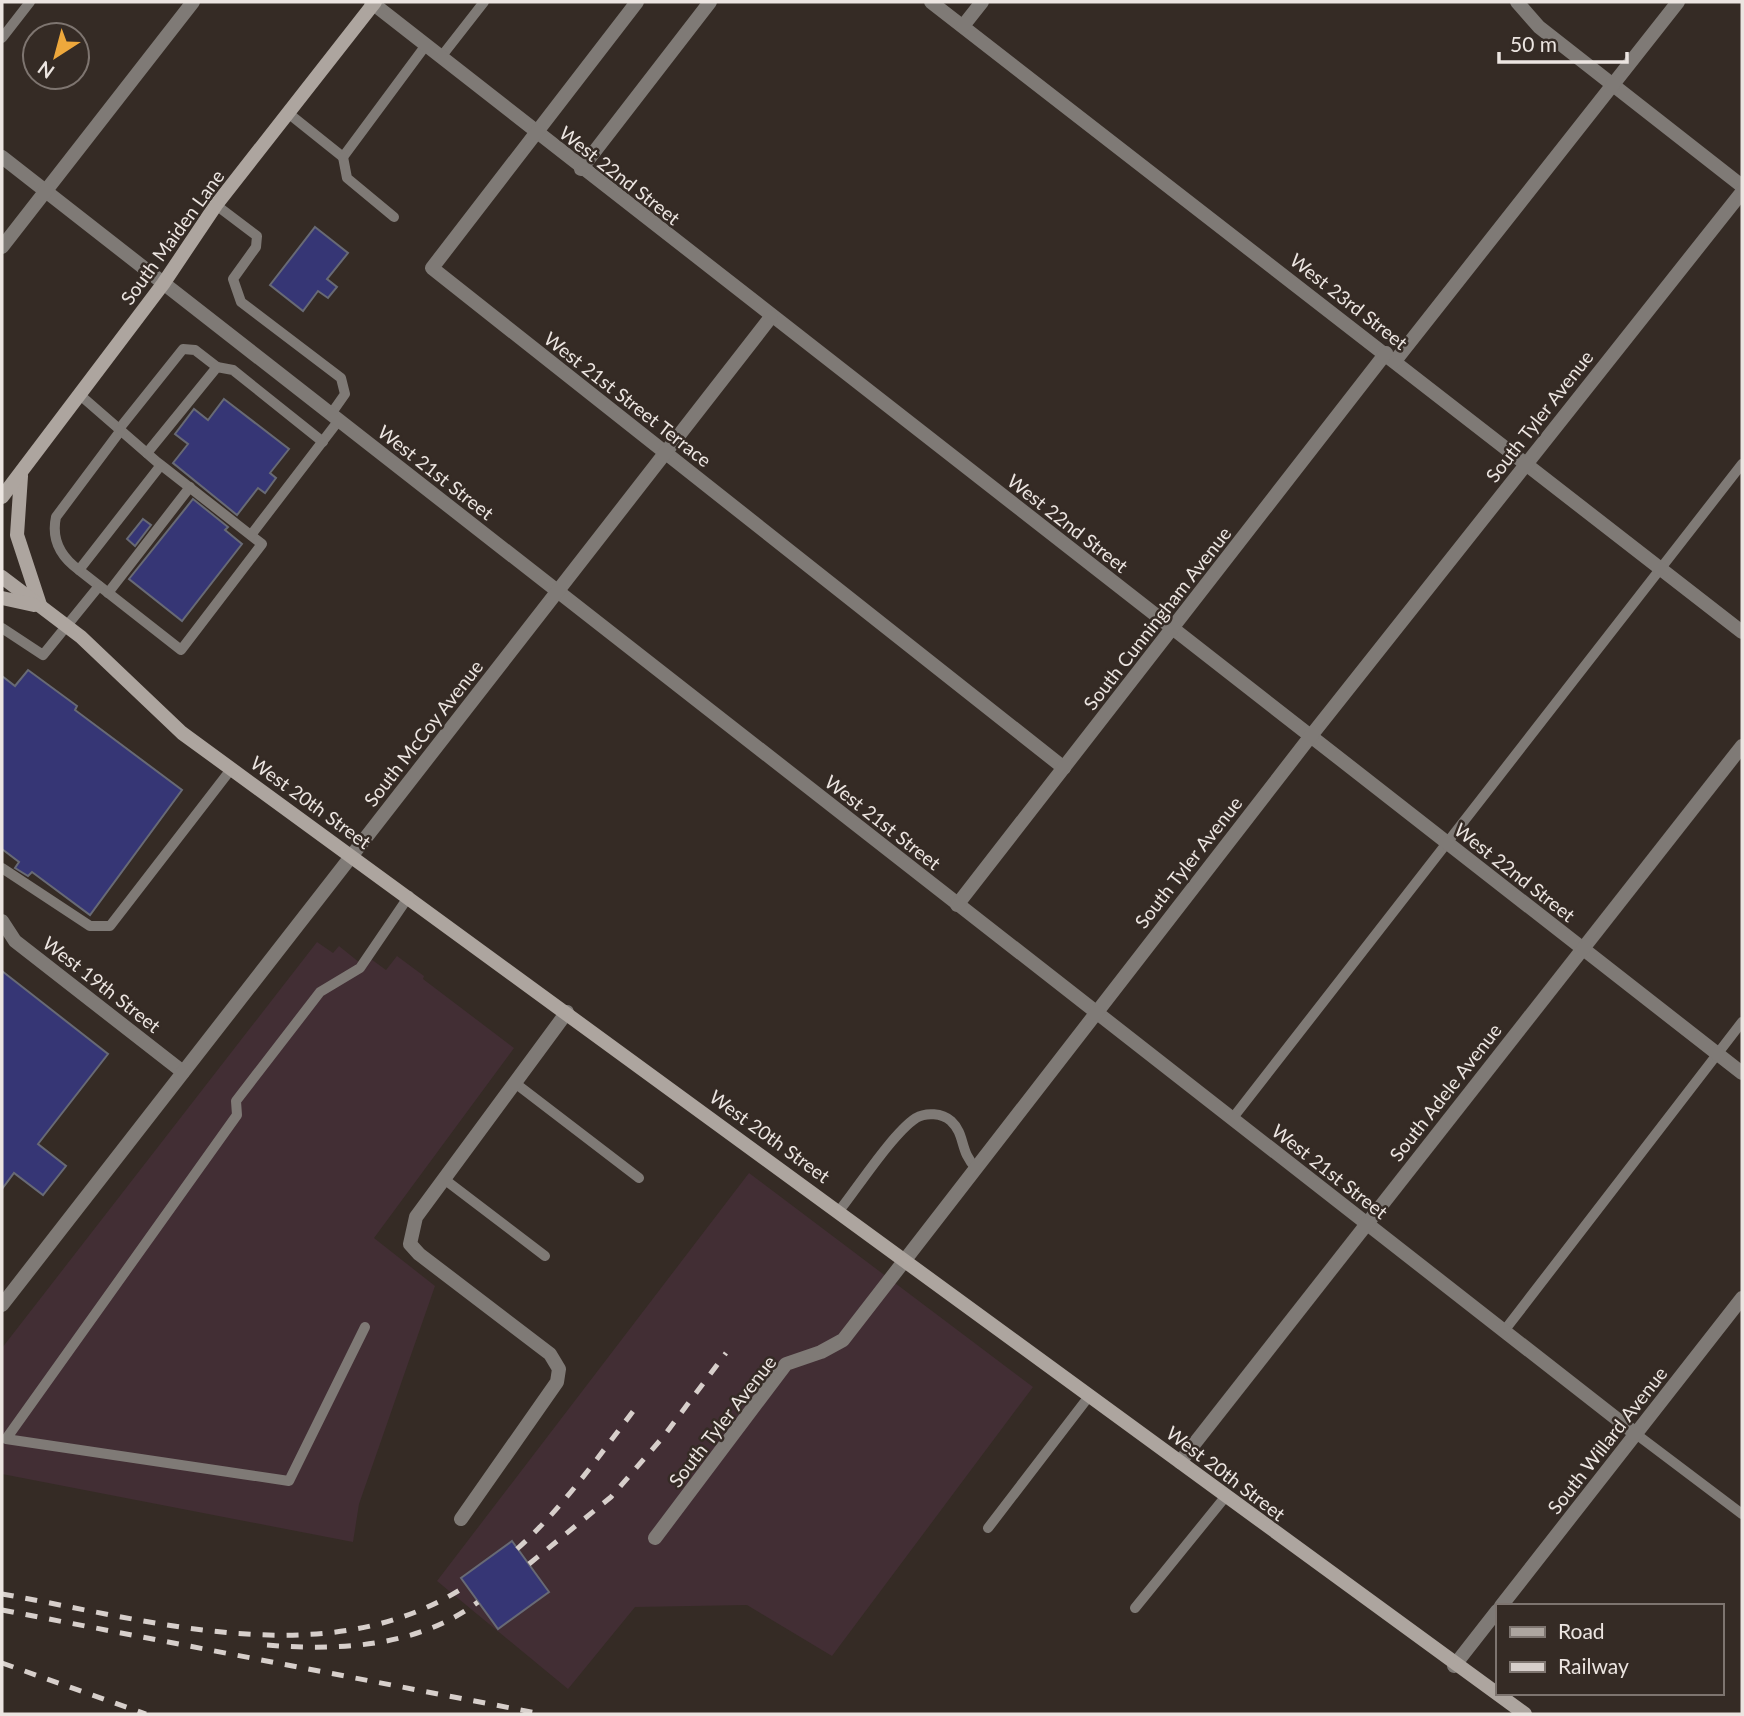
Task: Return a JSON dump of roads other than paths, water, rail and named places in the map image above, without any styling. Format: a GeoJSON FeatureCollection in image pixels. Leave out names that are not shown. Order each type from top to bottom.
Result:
{"type":"FeatureCollection","features":[{"type":"Feature","properties":{"kind":"main road","name":"South Maiden Lane"},"geometry":{"type":"LineString","coordinates":[[2,497],[163,284],[216,205],[373,2]]}},
{"type":"Feature","properties":{"kind":"main road"},"geometry":{"type":"LineString","coordinates":[[2,481],[22,471]]}},
{"type":"Feature","properties":{"kind":"main road"},"geometry":{"type":"LineString","coordinates":[[22,471],[17,495],[17,535],[41,607]]}},
{"type":"Feature","properties":{"kind":"main road","name":"West 20th Street"},"geometry":{"type":"LineString","coordinates":[[2,577],[67,627],[181,733],[839,1210],[1496,1694]]}},
{"type":"Feature","properties":{"kind":"main road"},"geometry":{"type":"LineString","coordinates":[[2,597],[41,607]]}},
{"type":"Feature","properties":{"kind":"main road","name":"West 20th Street"},"geometry":{"type":"LineString","coordinates":[[1497,1695],[1525,1714]]}},
{"type":"Feature","properties":{"kind":"street"},"geometry":{"type":"LineString","coordinates":[[2,247],[193,2]]}},
{"type":"Feature","properties":{"kind":"street","name":"West 22nd Street"},"geometry":{"type":"LineString","coordinates":[[373,2],[581,169],[1742,1073]]}},
{"type":"Feature","properties":{"kind":"street","name":"West 21st Street Terrace"},"geometry":{"type":"LineString","coordinates":[[637,2],[432,268],[1064,768]]}},
{"type":"Feature","properties":{"kind":"street"},"geometry":{"type":"LineString","coordinates":[[581,169],[710,2]]}},
{"type":"Feature","properties":{"kind":"street","name":"West 23rd Street"},"geometry":{"type":"LineString","coordinates":[[931,2],[1742,632]]}},
{"type":"Feature","properties":{"kind":"street"},"geometry":{"type":"LineString","coordinates":[[963,26],[982,2]]}},
{"type":"Feature","properties":{"kind":"street"},"geometry":{"type":"LineString","coordinates":[[1517,2],[1539,27],[1742,186]]}},
{"type":"Feature","properties":{"kind":"street","name":"South Cunningham Avenue"},"geometry":{"type":"LineString","coordinates":[[957,905],[1390,357],[1678,2]]}},
{"type":"Feature","properties":{"kind":"street","name":"West 21st Street"},"geometry":{"type":"LineString","coordinates":[[2,158],[1636,1434]]}},
{"type":"Feature","properties":{"kind":"street","name":"South Tyler Avenue"},"geometry":{"type":"LineString","coordinates":[[655,1538],[786,1364],[821,1352],[843,1340],[1310,737],[1742,192]]}},
{"type":"Feature","properties":{"kind":"street","name":"South McCoy Avenue"},"geometry":{"type":"LineString","coordinates":[[2,1305],[771,317]]}},
{"type":"Feature","properties":{"kind":"street","name":"South Adele Avenue"},"geometry":{"type":"LineString","coordinates":[[1180,1462],[1742,746]]}},
{"type":"Feature","properties":{"kind":"street","name":"West 19th Street"},"geometry":{"type":"LineString","coordinates":[[2,922],[15,941],[183,1072]]}},
{"type":"Feature","properties":{"kind":"street"},"geometry":{"type":"LineString","coordinates":[[461,1520],[558,1382],[559,1375],[551,1354],[419,1254],[410,1244],[416,1217],[567,1012]]}},
{"type":"Feature","properties":{"kind":"street","name":"South Willard Avenue"},"geometry":{"type":"LineString","coordinates":[[1503,1604],[1742,1298]]}},
{"type":"Feature","properties":{"kind":"street"},"geometry":{"type":"LineString","coordinates":[[1454,1666],[1496,1612]]}},
{"type":"Feature","properties":{"kind":"lane"},"geometry":{"type":"LineString","coordinates":[[2,38],[30,2]]}},
{"type":"Feature","properties":{"kind":"lane"},"geometry":{"type":"LineString","coordinates":[[441,57],[484,2]]}},
{"type":"Feature","properties":{"kind":"lane"},"geometry":{"type":"LineString","coordinates":[[343,157],[426,45]]}},
{"type":"Feature","properties":{"kind":"lane"},"geometry":{"type":"LineString","coordinates":[[288,113],[343,157],[347,178],[394,217]]}},
{"type":"Feature","properties":{"kind":"lane"},"geometry":{"type":"LineString","coordinates":[[216,205],[257,236],[256,247],[233,279],[241,302],[341,377],[345,394],[323,442],[251,535]]}},
{"type":"Feature","properties":{"kind":"lane"},"geometry":{"type":"LineString","coordinates":[[80,395],[120,429],[147,453],[262,544],[181,650],[79,570],[59,548],[55,533],[56,517],[120,429],[183,349],[195,350],[217,367],[233,370],[323,442]]}},
{"type":"Feature","properties":{"kind":"lane"},"geometry":{"type":"LineString","coordinates":[[147,453],[217,367]]}},
{"type":"Feature","properties":{"kind":"lane"},"geometry":{"type":"LineString","coordinates":[[79,570],[161,464]]}},
{"type":"Feature","properties":{"kind":"lane"},"geometry":{"type":"LineString","coordinates":[[1232,1119],[1742,464]]}},
{"type":"Feature","properties":{"kind":"lane"},"geometry":{"type":"LineString","coordinates":[[2,628],[43,655],[190,487]]}},
{"type":"Feature","properties":{"kind":"lane"},"geometry":{"type":"LineString","coordinates":[[2,868],[90,926],[110,926],[232,768]]}},
{"type":"Feature","properties":{"kind":"lane"},"geometry":{"type":"LineString","coordinates":[[365,1327],[289,1481],[6,1439],[237,1115],[236,1101],[320,992],[360,968],[409,896]]}},
{"type":"Feature","properties":{"kind":"lane"},"geometry":{"type":"LineString","coordinates":[[1504,1331],[1742,1022]]}},
{"type":"Feature","properties":{"kind":"lane"},"geometry":{"type":"LineString","coordinates":[[515,1083],[639,1178]]}},
{"type":"Feature","properties":{"kind":"lane"},"geometry":{"type":"LineString","coordinates":[[839,1210],[902,1131],[923,1115],[938,1115],[952,1122],[961,1137],[963,1154],[976,1168]]}},
{"type":"Feature","properties":{"kind":"lane"},"geometry":{"type":"LineString","coordinates":[[444,1179],[545,1256]]}},
{"type":"Feature","properties":{"kind":"lane"},"geometry":{"type":"LineString","coordinates":[[988,1528],[1090,1395]]}},
{"type":"Feature","properties":{"kind":"lane","name":"West 21st Street"},"geometry":{"type":"LineString","coordinates":[[1636,1434],[1742,1514]]}},
{"type":"Feature","properties":{"kind":"lane"},"geometry":{"type":"LineString","coordinates":[[1135,1608],[1226,1496]]}},
{"type":"Feature","properties":{"kind":"railway"},"geometry":{"type":"LineString","coordinates":[[529,1564],[611,1497],[663,1437],[726,1353]]}},
{"type":"Feature","properties":{"kind":"railway"},"geometry":{"type":"LineString","coordinates":[[517,1549],[566,1498],[638,1405]]}},
{"type":"Feature","properties":{"kind":"railway"},"geometry":{"type":"LineString","coordinates":[[2,1594],[178,1627],[238,1634],[298,1635],[356,1629],[413,1613],[466,1586]]}},
{"type":"Feature","properties":{"kind":"railway"},"geometry":{"type":"LineString","coordinates":[[267,1645],[322,1647],[377,1643],[430,1629],[478,1602]]}},
{"type":"Feature","properties":{"kind":"railway"},"geometry":{"type":"LineString","coordinates":[[2,1610],[542,1714]]}},
{"type":"Feature","properties":{"kind":"railway"},"geometry":{"type":"LineString","coordinates":[[2,1663],[146,1714]]}}]}
